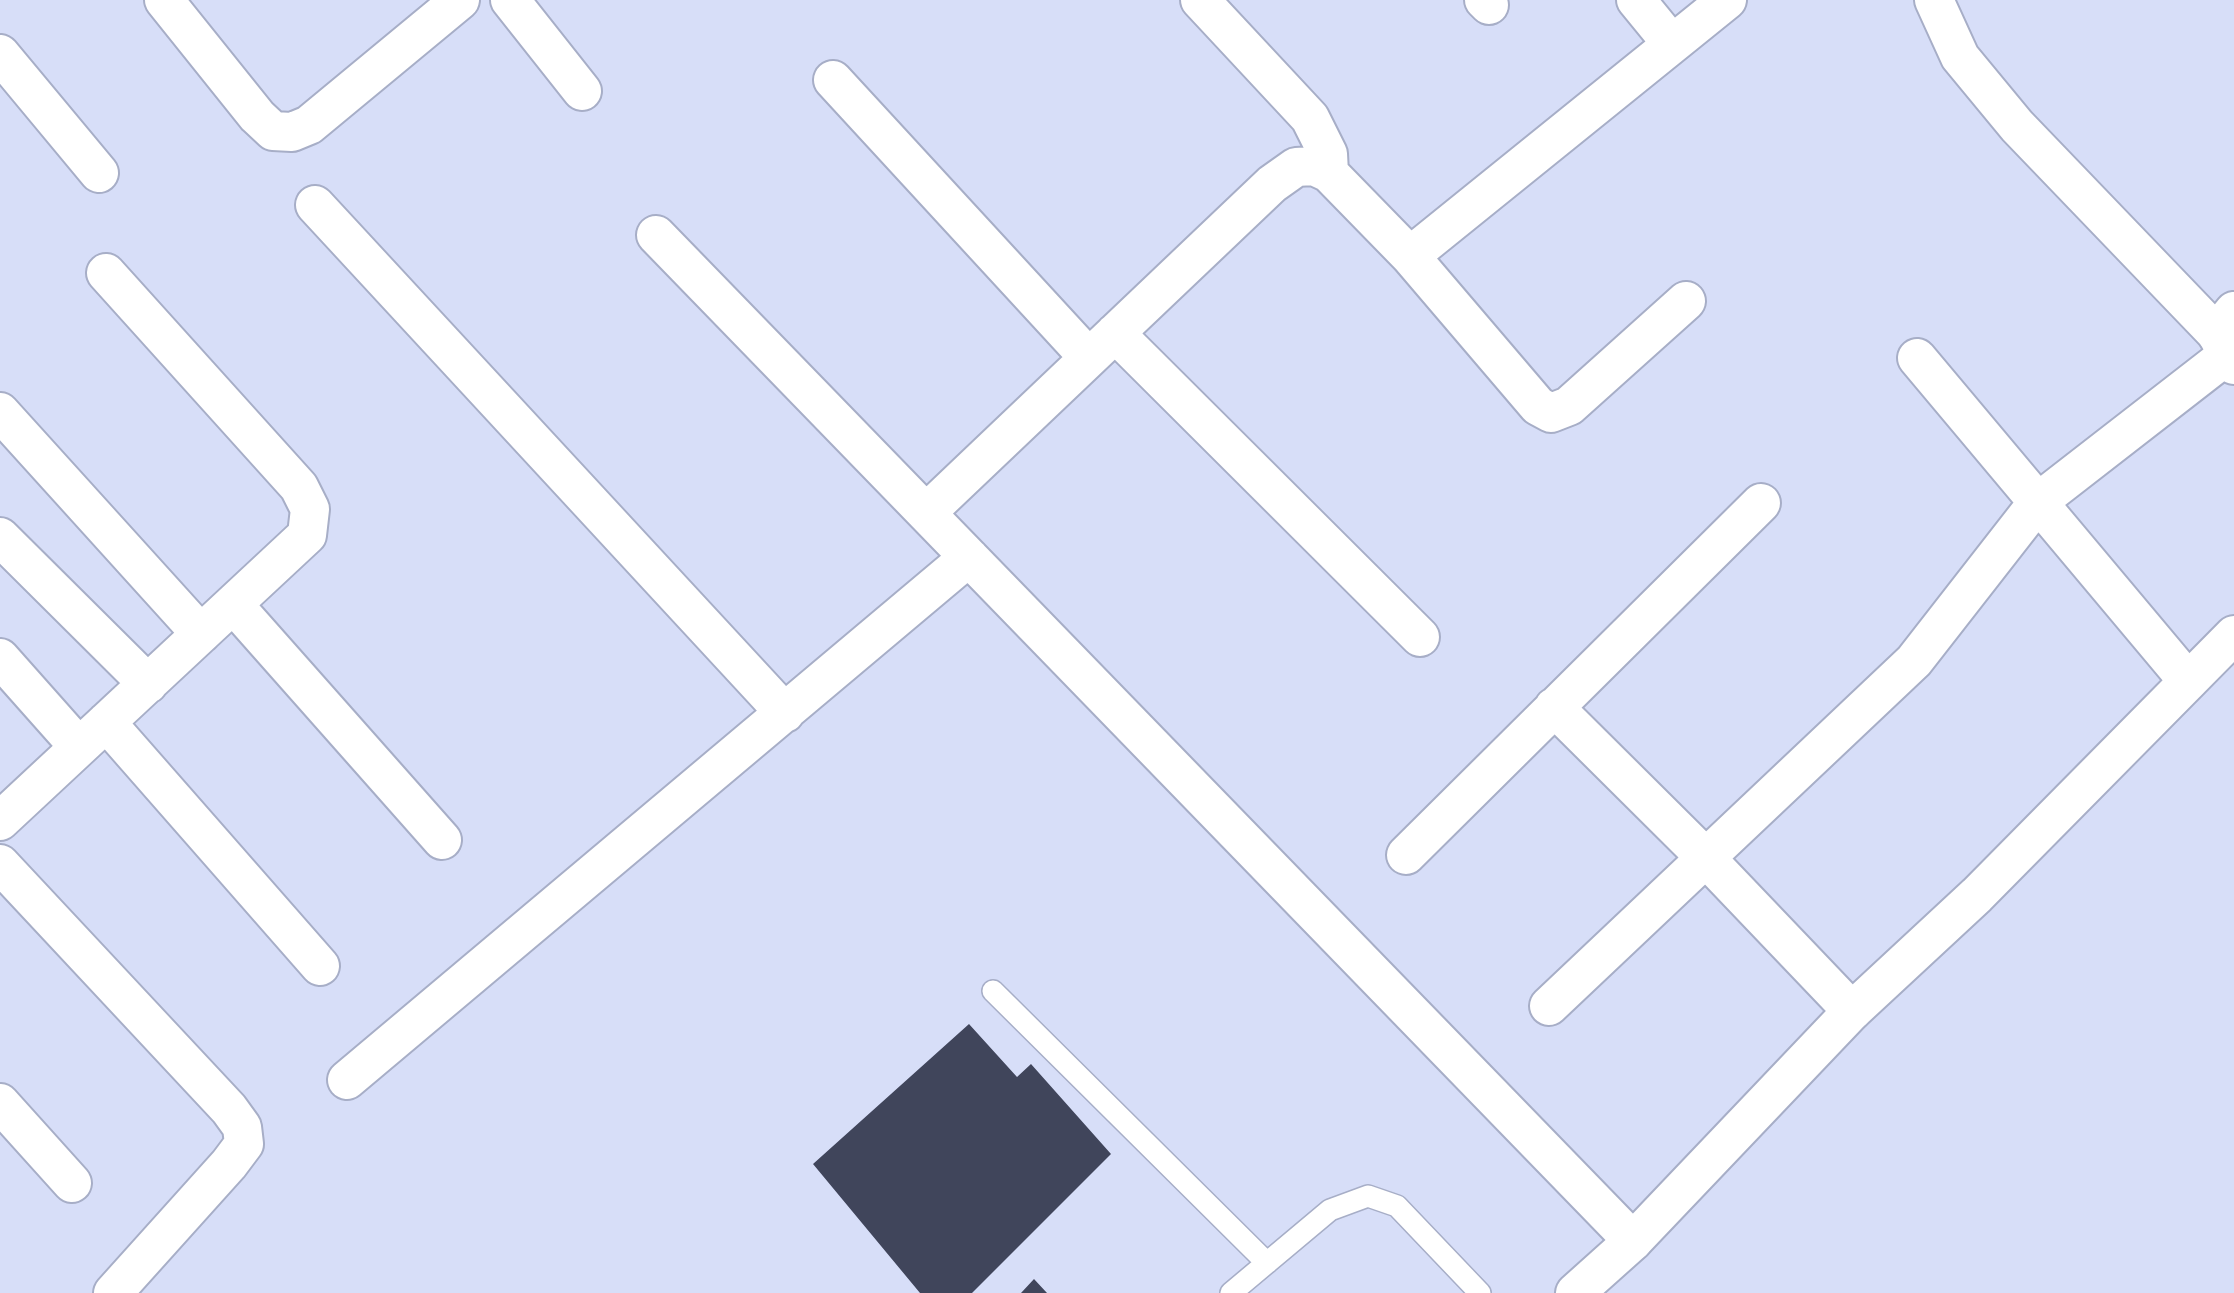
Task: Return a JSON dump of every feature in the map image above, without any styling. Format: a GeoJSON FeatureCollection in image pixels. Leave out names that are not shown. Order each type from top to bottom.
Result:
{"type":"FeatureCollection","features":[{"type":"Feature","properties":{"kind":"street"},"geometry":{"type":"LineString","coordinates":[[164,0],[257,116],[273,131],[292,132],[309,125],[460,0]]}},
{"type":"Feature","properties":{"kind":"street"},"geometry":{"type":"LineString","coordinates":[[510,0],[582,90]]}},
{"type":"Feature","properties":{"kind":"street"},"geometry":{"type":"LineString","coordinates":[[1200,0],[1310,117],[1328,155],[1329,173]]}},
{"type":"Feature","properties":{"kind":"street"},"geometry":{"type":"LineString","coordinates":[[1636,0],[1672,44]]}},
{"type":"Feature","properties":{"kind":"street"},"geometry":{"type":"LineString","coordinates":[[1410,256],[1727,0]]}},
{"type":"Feature","properties":{"kind":"street"},"geometry":{"type":"LineString","coordinates":[[1549,1006],[1704,856],[1914,661],[2038,502],[2228,341],[2017,125],[1960,57],[1934,0]]}},
{"type":"Feature","properties":{"kind":"street"},"geometry":{"type":"LineString","coordinates":[[0,54],[99,173]]}},
{"type":"Feature","properties":{"kind":"street"},"geometry":{"type":"LineString","coordinates":[[833,80],[1102,345],[1420,637]]}},
{"type":"Feature","properties":{"kind":"street"},"geometry":{"type":"LineString","coordinates":[[926,513],[1272,184],[1296,167],[1314,166],[1329,173],[1410,256],[1538,406],[1551,413],[1569,406],[1686,301]]}},
{"type":"Feature","properties":{"kind":"street"},"geometry":{"type":"LineString","coordinates":[[315,205],[785,713]]}},
{"type":"Feature","properties":{"kind":"street"},"geometry":{"type":"LineString","coordinates":[[656,234],[1633,1241]]}},
{"type":"Feature","properties":{"kind":"street"},"geometry":{"type":"LineString","coordinates":[[0,821],[307,535],[310,509],[299,487],[106,273]]}},
{"type":"Feature","properties":{"kind":"street"},"geometry":{"type":"LineString","coordinates":[[1917,358],[2188,681]]}},
{"type":"Feature","properties":{"kind":"street"},"geometry":{"type":"LineString","coordinates":[[0,412],[201,634]]}},
{"type":"Feature","properties":{"kind":"street"},"geometry":{"type":"LineString","coordinates":[[1406,855],[1761,503]]}},
{"type":"Feature","properties":{"kind":"street"},"geometry":{"type":"LineString","coordinates":[[0,537],[148,684]]}},
{"type":"Feature","properties":{"kind":"street"},"geometry":{"type":"LineString","coordinates":[[346,1080],[969,557]]}},
{"type":"Feature","properties":{"kind":"street"},"geometry":{"type":"LineString","coordinates":[[233,604],[442,840]]}},
{"type":"Feature","properties":{"kind":"street"},"geometry":{"type":"LineString","coordinates":[[1575,1293],[1633,1241],[1852,1011],[1977,895],[2234,635]]}},
{"type":"Feature","properties":{"kind":"street"},"geometry":{"type":"LineString","coordinates":[[0,658],[93,735],[320,966]]}},
{"type":"Feature","properties":{"kind":"street"},"geometry":{"type":"LineString","coordinates":[[1554,707],[1704,856],[1852,1011]]}},
{"type":"Feature","properties":{"kind":"street"},"geometry":{"type":"LineString","coordinates":[[0,864],[229,1109],[242,1127],[244,1144],[229,1164],[113,1293]]}},
{"type":"Feature","properties":{"kind":"street"},"geometry":{"type":"LineString","coordinates":[[0,1102],[72,1183]]}},
{"type":"Feature","properties":{"kind":"lane"},"geometry":{"type":"LineString","coordinates":[[993,990],[1267,1263]]}},
{"type":"Feature","properties":{"kind":"lane"},"geometry":{"type":"LineString","coordinates":[[1231,1293],[1330,1210],[1368,1196],[1397,1206],[1480,1293]]}},
{"type":"Feature","properties":{"kind":"building"},"geometry":{"type":"Polygon","coordinates":[[[969,1024],[1017,1077],[1031,1064],[1111,1154],[972,1293],[920,1293],[813,1164],[969,1024]]]}},
{"type":"Feature","properties":{"kind":"building"},"geometry":{"type":"Polygon","coordinates":[[[1034,1279],[1047,1293],[1021,1293],[1034,1279]]]}}]}
